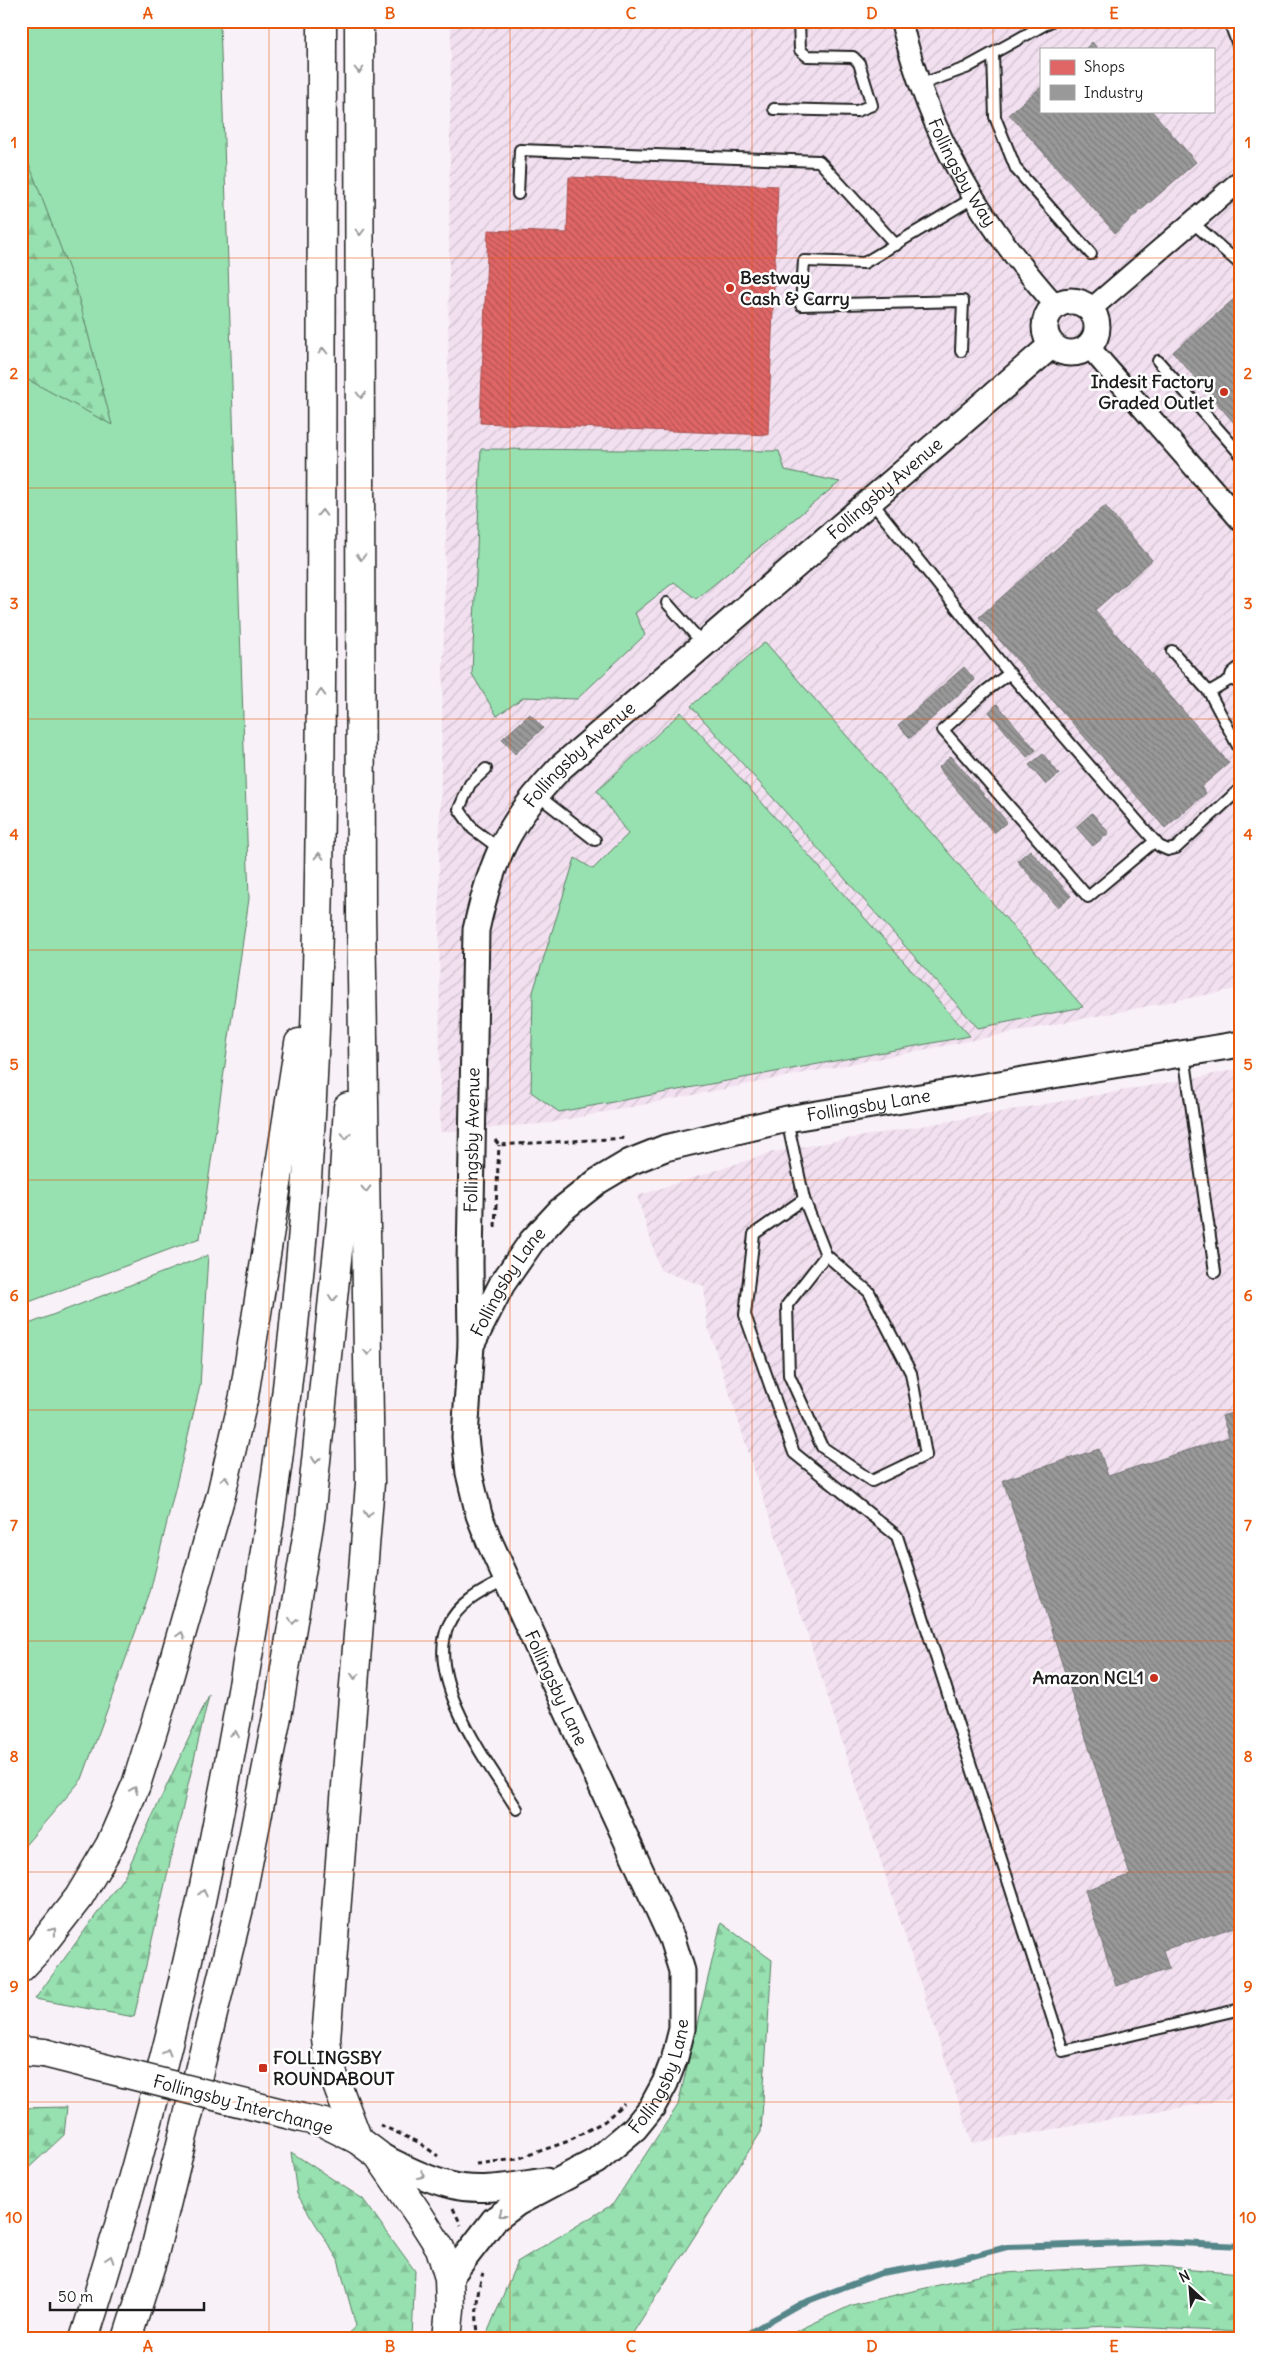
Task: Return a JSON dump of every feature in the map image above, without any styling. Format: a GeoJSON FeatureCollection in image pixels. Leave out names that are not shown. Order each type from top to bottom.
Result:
{"type":"FeatureCollection","features":[{"type":"Feature","properties":{"kind":"main road"},"geometry":{"type":"LineString","coordinates":[[84,2339],[117,2236],[170,2041],[214,1842],[270,1529],[293,1336],[311,1119],[319,905],[323,434],[322,21]]}},
{"type":"Feature","properties":{"kind":"main road"},"geometry":{"type":"LineString","coordinates":[[359,21],[361,913],[370,1483],[326,2040],[328,2064],[347,2115],[440,2248],[449,2278],[450,2309],[447,2339]]}},
{"type":"Feature","properties":{"kind":"main road"},"geometry":{"type":"LineString","coordinates":[[21,1968],[37,1951],[79,1897],[110,1845],[136,1785],[221,1495],[244,1396],[258,1313],[319,905]]}},
{"type":"Feature","properties":{"kind":"main road"},"geometry":{"type":"LineString","coordinates":[[127,2339],[154,2258],[240,1904],[278,1710],[310,1519],[341,1221],[361,913]]}},
{"type":"Feature","properties":{"kind":"main road","name":"Follingsby Interchange"},"geometry":{"type":"LineString","coordinates":[[33,2052],[324,2124],[368,2147]]}},
{"type":"Feature","properties":{"kind":"street","name":"Follingsby Way"},"geometry":{"type":"LineString","coordinates":[[901,21],[919,84],[939,135],[973,198],[1017,262],[1056,306]]}},
{"type":"Feature","properties":{"kind":"street"},"geometry":{"type":"LineString","coordinates":[[1092,309],[1241,180]]}},
{"type":"Feature","properties":{"kind":"street"},"geometry":{"type":"LineString","coordinates":[[1072,300],[1092,309],[1098,327],[1096,338],[1081,352],[1060,351],[1052,345],[1046,336],[1047,316],[1056,306],[1072,300]]}},
{"type":"Feature","properties":{"kind":"street","name":"Follingsby Avenue"},"geometry":{"type":"LineString","coordinates":[[471,1345],[470,1262],[476,930],[484,893],[500,849],[515,821],[536,793],[561,767],[1052,345]]}},
{"type":"Feature","properties":{"kind":"street"},"geometry":{"type":"LineString","coordinates":[[1088,347],[1238,513]]}},
{"type":"Feature","properties":{"kind":"street","name":"Follingsby Lane"},"geometry":{"type":"LineString","coordinates":[[449,2278],[494,2220],[518,2203],[558,2180],[596,2162],[617,2146],[635,2128],[652,2107],[665,2083],[682,2029],[682,1972],[672,1939],[506,1579],[479,1516],[468,1473],[465,1437],[471,1345],[502,1284],[532,1241],[560,1211],[598,1181],[630,1162],[665,1148],[787,1119],[1241,1044]]}},
{"type":"Feature","properties":{"kind":"street","name":"Follingsby Lane"},"geometry":{"type":"LineString","coordinates":[[368,2147],[432,2180],[452,2186],[488,2188],[558,2180]]}},
{"type":"Feature","properties":{"kind":"lane"},"geometry":{"type":"LineString","coordinates":[[774,109],[857,111],[872,105],[858,63],[853,57],[807,56],[800,50],[799,21]]}},
{"type":"Feature","properties":{"kind":"lane"},"geometry":{"type":"LineString","coordinates":[[919,84],[966,68],[1051,21]]}},
{"type":"Feature","properties":{"kind":"lane"},"geometry":{"type":"LineString","coordinates":[[1229,21],[1241,53]]}},
{"type":"Feature","properties":{"kind":"lane"},"geometry":{"type":"LineString","coordinates":[[993,54],[995,117],[1016,169],[1091,254]]}},
{"type":"Feature","properties":{"kind":"lane"},"geometry":{"type":"LineString","coordinates":[[518,194],[520,150],[819,162],[896,245]]}},
{"type":"Feature","properties":{"kind":"lane"},"geometry":{"type":"LineString","coordinates":[[962,351],[963,301],[801,305],[804,261],[864,263],[973,198]]}},
{"type":"Feature","properties":{"kind":"lane"},"geometry":{"type":"LineString","coordinates":[[1192,222],[1241,265]]}},
{"type":"Feature","properties":{"kind":"lane"},"geometry":{"type":"LineString","coordinates":[[1158,361],[1241,455]]}},
{"type":"Feature","properties":{"kind":"lane"},"geometry":{"type":"LineString","coordinates":[[870,500],[1010,673],[1159,846],[1168,850],[1176,848],[1241,788]]}},
{"type":"Feature","properties":{"kind":"lane"},"geometry":{"type":"LineString","coordinates":[[667,603],[703,644]]}},
{"type":"Feature","properties":{"kind":"lane"},"geometry":{"type":"LineString","coordinates":[[1172,651],[1209,692],[1241,752]]}},
{"type":"Feature","properties":{"kind":"lane"},"geometry":{"type":"LineString","coordinates":[[1010,673],[987,690],[943,730],[1069,876],[1088,898],[1155,841]]}},
{"type":"Feature","properties":{"kind":"lane"},"geometry":{"type":"LineString","coordinates":[[1209,692],[1239,674]]}},
{"type":"Feature","properties":{"kind":"lane"},"geometry":{"type":"LineString","coordinates":[[486,769],[470,784],[459,809],[473,829],[500,849]]}},
{"type":"Feature","properties":{"kind":"lane"},"geometry":{"type":"LineString","coordinates":[[536,793],[595,840]]}},
{"type":"Feature","properties":{"kind":"lane"},"geometry":{"type":"LineString","coordinates":[[1184,1054],[1215,1272]]}},
{"type":"Feature","properties":{"kind":"lane"},"geometry":{"type":"LineString","coordinates":[[787,1119],[804,1199],[826,1255],[869,1292],[910,1373],[926,1455],[872,1481],[822,1447],[788,1375],[787,1305],[826,1255]]}},
{"type":"Feature","properties":{"kind":"lane"},"geometry":{"type":"LineString","coordinates":[[804,1199],[754,1234],[745,1315],[794,1453],[897,1536],[1062,2052],[1241,2009]]}},
{"type":"Feature","properties":{"kind":"lane"},"geometry":{"type":"LineString","coordinates":[[506,1579],[470,1600],[457,1612],[448,1626],[444,1649],[449,1691],[458,1712],[517,1809]]}},
{"type":"Feature","properties":{"kind":"path"},"geometry":{"type":"LineString","coordinates":[[499,1145],[632,1137]]}},
{"type":"Feature","properties":{"kind":"path"},"geometry":{"type":"LineString","coordinates":[[471,2164],[517,2159],[566,2142],[605,2121],[629,2098]]}},
{"type":"Feature","properties":{"kind":"path"},"geometry":{"type":"LineString","coordinates":[[347,2115],[376,2123],[418,2142],[439,2157]]}},
{"type":"Feature","properties":{"kind":"path"},"geometry":{"type":"LineString","coordinates":[[452,2186],[451,2204],[465,2235],[489,2252],[479,2286],[477,2327],[479,2339]]}},
{"type":"Feature","properties":{"kind":"shaded area"},"geometry":{"type":"Polygon","coordinates":[[[451,21],[1241,21],[1241,988],[549,1123],[440,1132],[439,854],[447,491],[451,21]]]}},
{"type":"Feature","properties":{"kind":"shaded area"},"geometry":{"type":"Polygon","coordinates":[[[1241,1068],[1241,2097],[972,2143],[707,1324],[704,1286],[660,1270],[637,1196],[773,1152],[1200,1077],[1241,1068]]]}},
{"type":"Feature","properties":{"kind":"green space"},"geometry":{"type":"Polygon","coordinates":[[[21,21],[220,21],[249,899],[200,1238],[21,1305],[21,21]]]}},
{"type":"Feature","properties":{"kind":"green space"},"geometry":{"type":"Polygon","coordinates":[[[21,143],[76,288],[112,425],[21,376],[21,143]]]}},
{"type":"Feature","properties":{"kind":"green space"},"geometry":{"type":"Polygon","coordinates":[[[481,449],[779,451],[785,470],[840,482],[696,599],[674,582],[635,613],[645,635],[577,699],[524,697],[497,716],[472,674],[481,449]]]}},
{"type":"Feature","properties":{"kind":"green space"},"geometry":{"type":"Polygon","coordinates":[[[765,642],[1083,1007],[978,1028],[691,706],[765,642]]]}},
{"type":"Feature","properties":{"kind":"green space"},"geometry":{"type":"Polygon","coordinates":[[[681,712],[970,1036],[559,1112],[531,1092],[533,992],[575,858],[593,869],[628,834],[597,791],[681,712]]]}},
{"type":"Feature","properties":{"kind":"green space"},"geometry":{"type":"Polygon","coordinates":[[[208,1255],[200,1386],[150,1592],[82,1779],[21,1850],[21,1327],[208,1255]]]}},
{"type":"Feature","properties":{"kind":"green space"},"geometry":{"type":"Polygon","coordinates":[[[209,1695],[134,2017],[35,1999],[125,1875],[209,1695]]]}},
{"type":"Feature","properties":{"kind":"green space"},"geometry":{"type":"Polygon","coordinates":[[[721,1923],[772,1960],[761,2132],[629,2339],[487,2339],[486,2336],[517,2262],[613,2204],[678,2105],[721,1923]]]}},
{"type":"Feature","properties":{"kind":"green space"},"geometry":{"type":"Polygon","coordinates":[[[67,2107],[64,2135],[21,2175],[21,2108],[67,2107]]]}},
{"type":"Feature","properties":{"kind":"green space"},"geometry":{"type":"Polygon","coordinates":[[[291,2152],[363,2199],[415,2271],[412,2339],[342,2339],[356,2326],[338,2260],[297,2194],[291,2152]]]}},
{"type":"Feature","properties":{"kind":"green space"},"geometry":{"type":"Polygon","coordinates":[[[1146,2265],[1241,2273],[1241,2332],[1108,2326],[942,2334],[935,2339],[780,2339],[852,2305],[987,2274],[1146,2265]]]}},
{"type":"Feature","properties":{"kind":"building: Shops"},"geometry":{"type":"Polygon","coordinates":[[[569,177],[778,186],[768,435],[480,423],[488,230],[567,233],[569,177]]]}},
{"type":"Feature","properties":{"kind":"building: Industry"},"geometry":{"type":"Polygon","coordinates":[[[1092,42],[1097,48],[1086,48],[1092,42]]]}},
{"type":"Feature","properties":{"kind":"building: Industry"},"geometry":{"type":"Polygon","coordinates":[[[1040,88],[1040,112],[1153,112],[1196,162],[1115,233],[1009,114],[1040,88]]]}},
{"type":"Feature","properties":{"kind":"building: Industry","name":"Indesit Factory Graded Outlet"},"geometry":{"type":"Polygon","coordinates":[[[1235,298],[1241,305],[1241,431],[1173,352],[1235,298]]]}},
{"type":"Feature","properties":{"kind":"building: Industry"},"geometry":{"type":"Polygon","coordinates":[[[1105,506],[1152,560],[1095,610],[1229,763],[1201,787],[1206,793],[1165,828],[979,617],[1105,506]]]}},
{"type":"Feature","properties":{"kind":"building: Industry"},"geometry":{"type":"Polygon","coordinates":[[[964,667],[975,680],[910,738],[898,725],[964,667]]]}},
{"type":"Feature","properties":{"kind":"building: Industry"},"geometry":{"type":"Polygon","coordinates":[[[997,704],[1036,750],[1027,757],[989,712],[997,704]]]}},
{"type":"Feature","properties":{"kind":"building: Industry"},"geometry":{"type":"Polygon","coordinates":[[[530,714],[543,728],[515,754],[502,739],[530,714]]]}},
{"type":"Feature","properties":{"kind":"building: Industry"},"geometry":{"type":"Polygon","coordinates":[[[1043,754],[1059,774],[1046,785],[1029,765],[1043,754]]]}},
{"type":"Feature","properties":{"kind":"building: Industry"},"geometry":{"type":"Polygon","coordinates":[[[951,756],[1007,822],[994,833],[938,768],[951,756]]]}},
{"type":"Feature","properties":{"kind":"building: Industry"},"geometry":{"type":"Polygon","coordinates":[[[1092,813],[1109,833],[1093,846],[1076,827],[1092,813]]]}},
{"type":"Feature","properties":{"kind":"building: Industry"},"geometry":{"type":"Polygon","coordinates":[[[1030,850],[1071,896],[1058,907],[1017,861],[1030,850]]]}},
{"type":"Feature","properties":{"kind":"building: Industry","name":"Amazon NCL1"},"geometry":{"type":"Polygon","coordinates":[[[1241,1410],[1241,1925],[1163,1950],[1169,1969],[1116,1986],[1085,1890],[1130,1875],[1003,1480],[1099,1449],[1108,1476],[1229,1437],[1222,1416],[1241,1410]]]}},
{"type":"Feature","properties":{"kind":"waterway"},"geometry":{"type":"LineString","coordinates":[[738,2339],[800,2304],[881,2273],[954,2261],[1007,2247],[1158,2242],[1241,2246]]}},
{"type":"Feature","properties":{"kind":"place","name":"Bestway Cash & Carry"},"geometry":{"type":"Point","coordinates":[730,288]}},
{"type":"Feature","properties":{"kind":"place","name":"Indesit Factory Graded Outlet"},"geometry":{"type":"Point","coordinates":[1224,392]}},
{"type":"Feature","properties":{"kind":"place","name":"Amazon NCL1"},"geometry":{"type":"Point","coordinates":[1154,1678]}},
{"type":"Feature","properties":{"kind":"place","name":"FOLLINGSBY ROUNDABOUT"},"geometry":{"type":"Point","coordinates":[263,2068]}}]}
